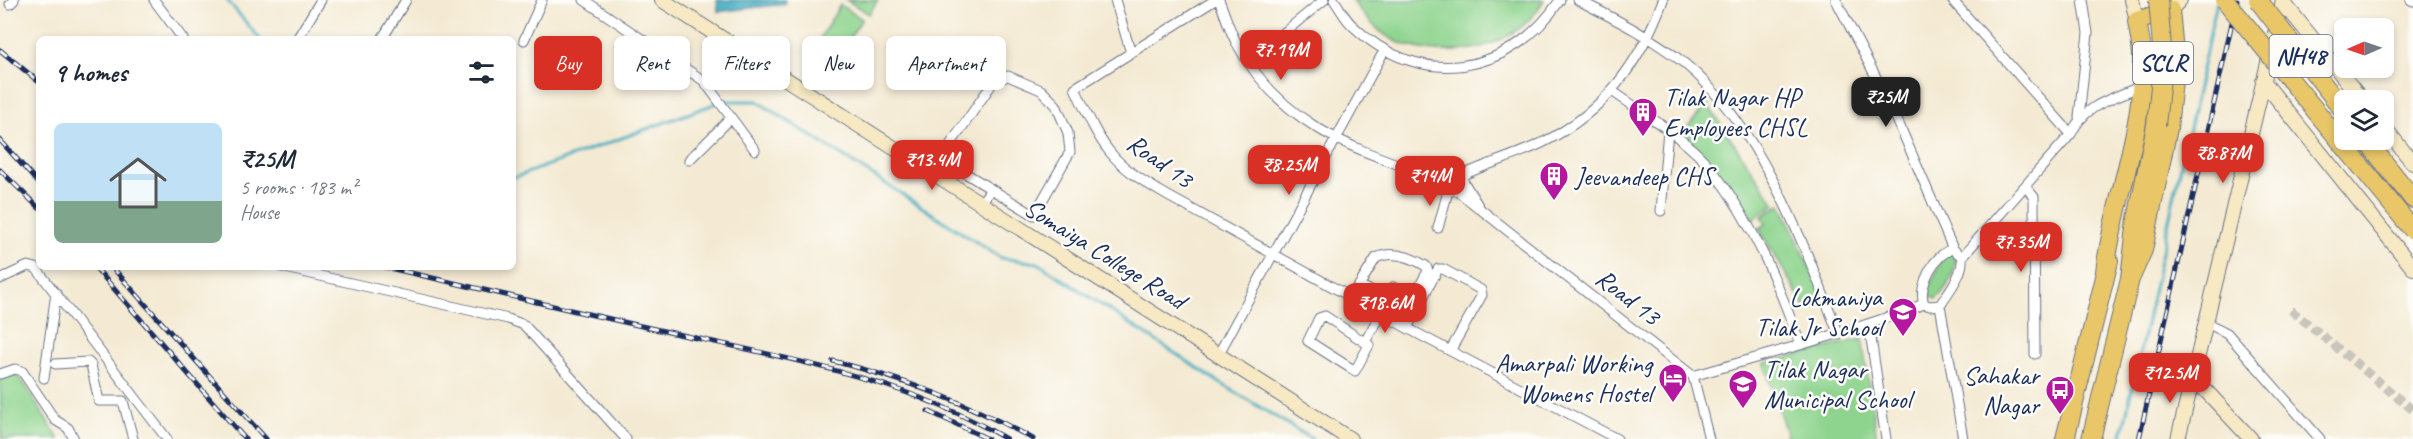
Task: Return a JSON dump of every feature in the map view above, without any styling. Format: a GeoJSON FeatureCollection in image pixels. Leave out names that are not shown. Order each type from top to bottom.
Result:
{"type":"FeatureCollection","features":[{"type":"Feature","properties":{"kind":"highway","name":"SCLR"},"geometry":{"type":"LineString","coordinates":[[2065,439],[2105,272],[2126,216],[2151,125],[2152,59],[2147,0]]}},
{"type":"Feature","properties":{"kind":"highway","name":"NH48"},"geometry":{"type":"LineString","coordinates":[[2226,0],[2413,230]]}},
{"type":"Feature","properties":{"kind":"highway","name":"NH48"},"geometry":{"type":"LineString","coordinates":[[2258,0],[2334,98]]}},
{"type":"Feature","properties":{"kind":"highway"},"geometry":{"type":"LineString","coordinates":[[2105,272],[2109,239],[2127,165],[2141,86],[2142,58],[2137,21],[2170,3],[2175,62],[2168,128],[2144,250],[2130,279]]}},
{"type":"Feature","properties":{"kind":"highway","name":"SCLR"},"geometry":{"type":"LineString","coordinates":[[2091,439],[2130,279],[2170,3]]}},
{"type":"Feature","properties":{"kind":"highway"},"geometry":{"type":"LineString","coordinates":[[2374,150],[2413,199]]}},
{"type":"Feature","properties":{"kind":"street"},"geometry":{"type":"LineString","coordinates":[[154,0],[181,36]]}},
{"type":"Feature","properties":{"kind":"street"},"geometry":{"type":"LineString","coordinates":[[299,36],[321,0]]}},
{"type":"Feature","properties":{"kind":"street"},"geometry":{"type":"LineString","coordinates":[[384,36],[406,0]]}},
{"type":"Feature","properties":{"kind":"street"},"geometry":{"type":"LineString","coordinates":[[524,40],[542,0]]}},
{"type":"Feature","properties":{"kind":"street"},"geometry":{"type":"LineString","coordinates":[[584,0],[704,81],[755,150]]}},
{"type":"Feature","properties":{"kind":"street","name":"Somaiya College Road"},"geometry":{"type":"LineString","coordinates":[[662,0],[1350,439]]}},
{"type":"Feature","properties":{"kind":"street"},"geometry":{"type":"LineString","coordinates":[[1115,0],[1131,53]]}},
{"type":"Feature","properties":{"kind":"street"},"geometry":{"type":"LineString","coordinates":[[1217,0],[1236,42],[1263,82],[1297,115],[1335,140],[1356,150],[1438,179]]}},
{"type":"Feature","properties":{"kind":"street","name":"Road 13"},"geometry":{"type":"LineString","coordinates":[[1217,0],[1075,88],[1100,141],[1116,161],[1136,177],[1403,326],[1617,439]]}},
{"type":"Feature","properties":{"kind":"street"},"geometry":{"type":"LineString","coordinates":[[1249,61],[1324,0]]}},
{"type":"Feature","properties":{"kind":"street"},"geometry":{"type":"LineString","coordinates":[[1334,0],[1351,25],[1384,51],[1417,63],[1452,67],[1486,61],[1518,46],[1545,23],[1560,0]]}},
{"type":"Feature","properties":{"kind":"street"},"geometry":{"type":"LineString","coordinates":[[1578,0],[1649,37],[1686,65],[1718,98],[1760,155],[1811,263],[1839,335]]}},
{"type":"Feature","properties":{"kind":"street"},"geometry":{"type":"LineString","coordinates":[[1438,228],[1452,190],[1463,178],[1544,142],[1580,120],[1612,91],[1632,65],[1649,37],[1663,0]]}},
{"type":"Feature","properties":{"kind":"street"},"geometry":{"type":"LineString","coordinates":[[1836,0],[1892,108],[1953,249],[1962,257]]}},
{"type":"Feature","properties":{"kind":"street"},"geometry":{"type":"LineString","coordinates":[[1952,0],[2071,134]]}},
{"type":"Feature","properties":{"kind":"street"},"geometry":{"type":"LineString","coordinates":[[1963,439],[1940,305],[1954,283],[1962,257],[2071,134],[2079,117],[2084,93],[2088,33],[2083,0]]}},
{"type":"Feature","properties":{"kind":"street"},"geometry":{"type":"LineString","coordinates":[[2132,0],[2137,21]]}},
{"type":"Feature","properties":{"kind":"street"},"geometry":{"type":"LineString","coordinates":[[2178,439],[2283,1]]}},
{"type":"Feature","properties":{"kind":"street"},"geometry":{"type":"LineString","coordinates":[[2283,1],[2354,90]]}},
{"type":"Feature","properties":{"kind":"street"},"geometry":{"type":"LineString","coordinates":[[1218,355],[1384,51]]}},
{"type":"Feature","properties":{"kind":"street"},"geometry":{"type":"LineString","coordinates":[[932,172],[994,81],[1008,76],[1041,90],[1056,105],[1068,133],[1070,152],[1023,231]]}},
{"type":"Feature","properties":{"kind":"street"},"geometry":{"type":"LineString","coordinates":[[2263,81],[2413,268]]}},
{"type":"Feature","properties":{"kind":"street"},"geometry":{"type":"LineString","coordinates":[[2079,117],[2093,107],[2141,86]]}},
{"type":"Feature","properties":{"kind":"street"},"geometry":{"type":"LineString","coordinates":[[1612,91],[1668,130],[1712,170],[1757,240],[1779,285],[1800,344]]}},
{"type":"Feature","properties":{"kind":"street"},"geometry":{"type":"LineString","coordinates":[[689,160],[729,115]]}},
{"type":"Feature","properties":{"kind":"street"},"geometry":{"type":"LineString","coordinates":[[1660,211],[1668,130]]}},
{"type":"Feature","properties":{"kind":"street"},"geometry":{"type":"LineString","coordinates":[[2394,139],[2413,163]]}},
{"type":"Feature","properties":{"kind":"street"},"geometry":{"type":"LineString","coordinates":[[941,158],[1034,215]]}},
{"type":"Feature","properties":{"kind":"street"},"geometry":{"type":"LineString","coordinates":[[1452,190],[1442,188],[1438,179],[1440,172],[1450,166],[1458,168],[1479,207]]}},
{"type":"Feature","properties":{"kind":"street"},"geometry":{"type":"LineString","coordinates":[[2025,186],[2034,197],[2035,354]]}},
{"type":"Feature","properties":{"kind":"street"},"geometry":{"type":"LineString","coordinates":[[981,203],[991,189]]}},
{"type":"Feature","properties":{"kind":"street","name":"Road 13"},"geometry":{"type":"LineString","coordinates":[[1452,190],[1479,207],[1693,376]]}},
{"type":"Feature","properties":{"kind":"street"},"geometry":{"type":"LineString","coordinates":[[1924,304],[1922,292],[1940,255],[1953,249]]}},
{"type":"Feature","properties":{"kind":"street"},"geometry":{"type":"LineString","coordinates":[[1352,297],[1378,256],[1411,257],[1426,266],[1428,271],[1409,306],[1403,326]]}},
{"type":"Feature","properties":{"kind":"street"},"geometry":{"type":"LineString","coordinates":[[0,279],[32,266],[56,292],[167,439]]}},
{"type":"Feature","properties":{"kind":"street"},"geometry":{"type":"LineString","coordinates":[[1403,326],[1438,270],[1443,269],[1481,290],[1482,295],[1450,351]]}},
{"type":"Feature","properties":{"kind":"street"},"geometry":{"type":"LineString","coordinates":[[293,270],[524,324],[626,439]]}},
{"type":"Feature","properties":{"kind":"street"},"geometry":{"type":"LineString","coordinates":[[1359,285],[1381,297],[1393,287],[1403,293],[1402,301],[1409,306]]}},
{"type":"Feature","properties":{"kind":"street"},"geometry":{"type":"LineString","coordinates":[[44,378],[56,292]]}},
{"type":"Feature","properties":{"kind":"street"},"geometry":{"type":"LineString","coordinates":[[1709,439],[1693,376],[1800,344],[1839,335],[1924,304],[1940,305]]}},
{"type":"Feature","properties":{"kind":"street"},"geometry":{"type":"LineString","coordinates":[[1365,342],[1381,313]]}},
{"type":"Feature","properties":{"kind":"street"},"geometry":{"type":"LineString","coordinates":[[1323,316],[1365,342],[1369,346],[1357,369],[1353,371],[1309,342],[1308,338],[1323,316]]}},
{"type":"Feature","properties":{"kind":"street"},"geometry":{"type":"LineString","coordinates":[[2207,323],[2227,333],[2320,439]]}},
{"type":"Feature","properties":{"kind":"street"},"geometry":{"type":"LineString","coordinates":[[1869,325],[1886,439]]}},
{"type":"Feature","properties":{"kind":"street"},"geometry":{"type":"LineString","coordinates":[[55,364],[84,361],[91,365],[97,399],[123,401],[133,439]]}},
{"type":"Feature","properties":{"kind":"street"},"geometry":{"type":"LineString","coordinates":[[0,375],[10,370],[22,370],[55,420],[65,425],[74,439]]}},
{"type":"Feature","properties":{"kind":"street"},"geometry":{"type":"LineString","coordinates":[[2193,377],[2251,439]]}},
{"type":"Feature","properties":{"kind":"green space"},"geometry":{"type":"Polygon","coordinates":[[[846,0],[878,0],[869,14],[846,0]]]}},
{"type":"Feature","properties":{"kind":"green space"},"geometry":{"type":"Polygon","coordinates":[[[1352,0],[1544,0],[1532,17],[1517,30],[1499,40],[1460,51],[1440,51],[1419,49],[1393,40],[1373,25],[1352,0]]]}},
{"type":"Feature","properties":{"kind":"green space"},"geometry":{"type":"Polygon","coordinates":[[[840,5],[862,19],[851,36],[821,36],[840,5]]]}},
{"type":"Feature","properties":{"kind":"green space"},"geometry":{"type":"Polygon","coordinates":[[[1707,104],[1775,204],[1752,219],[1682,134],[1707,104]]]}},
{"type":"Feature","properties":{"kind":"green space"},"geometry":{"type":"Polygon","coordinates":[[[1781,204],[1826,302],[1807,310],[1759,229],[1766,224],[1762,216],[1781,204]]]}},
{"type":"Feature","properties":{"kind":"green space"},"geometry":{"type":"Polygon","coordinates":[[[1949,254],[1955,257],[1952,274],[1944,291],[1936,299],[1929,296],[1929,287],[1944,256],[1949,254]]]}},
{"type":"Feature","properties":{"kind":"green space"},"geometry":{"type":"Polygon","coordinates":[[[1862,339],[1877,439],[1788,439],[1764,363],[1862,339]]]}},
{"type":"Feature","properties":{"kind":"green space"},"geometry":{"type":"Polygon","coordinates":[[[13,372],[23,382],[59,439],[2,439],[0,379],[13,372]]]}},
{"type":"Feature","properties":{"kind":"water"},"geometry":{"type":"Polygon","coordinates":[[[717,0],[785,0],[785,4],[718,12],[717,0]]]}},
{"type":"Feature","properties":{"kind":"waterway"},"geometry":{"type":"LineString","coordinates":[[227,0],[257,36]]}},
{"type":"Feature","properties":{"kind":"waterway"},"geometry":{"type":"LineString","coordinates":[[2121,439],[2217,1]]}},
{"type":"Feature","properties":{"kind":"waterway"},"geometry":{"type":"LineString","coordinates":[[723,101],[757,101],[1001,258],[1038,263],[1220,383],[1312,439]]}},
{"type":"Feature","properties":{"kind":"waterway"},"geometry":{"type":"LineString","coordinates":[[516,177],[717,103]]}},
{"type":"Feature","properties":{"kind":"tunnel"},"geometry":{"type":"LineString","coordinates":[[2291,310],[2413,410]]}},
{"type":"Feature","properties":{"kind":"railway"},"geometry":{"type":"LineString","coordinates":[[2139,439],[2237,0]]}},
{"type":"Feature","properties":{"kind":"railway"},"geometry":{"type":"LineString","coordinates":[[0,50],[36,80]]}},
{"type":"Feature","properties":{"kind":"railway"},"geometry":{"type":"LineString","coordinates":[[0,140],[36,181]]}},
{"type":"Feature","properties":{"kind":"railway"},"geometry":{"type":"LineString","coordinates":[[0,170],[36,205]]}},
{"type":"Feature","properties":{"kind":"railway"},"geometry":{"type":"LineString","coordinates":[[98,270],[245,439]]}},
{"type":"Feature","properties":{"kind":"railway"},"geometry":{"type":"LineString","coordinates":[[115,270],[266,439]]}},
{"type":"Feature","properties":{"kind":"railway"},"geometry":{"type":"LineString","coordinates":[[398,270],[844,373],[928,401],[968,418],[1006,439]]}},
{"type":"Feature","properties":{"kind":"railway"},"geometry":{"type":"LineString","coordinates":[[833,361],[936,393],[985,414],[1033,439]]}},
{"type":"Feature","properties":{"kind":"railway"},"geometry":{"type":"LineString","coordinates":[[928,411],[988,439]]}},
{"type":"Feature","properties":{"kind":"place","name":"Tilak Nagar HP Employees CHSL"},"geometry":{"type":"Point","coordinates":[1643,138]}},
{"type":"Feature","properties":{"kind":"place","name":"Jeevandeep CHS"},"geometry":{"type":"Point","coordinates":[1554,202]}},
{"type":"Feature","properties":{"kind":"place","name":"Lokmaniya Tilak Jr School"},"geometry":{"type":"Point","coordinates":[1903,338]}},
{"type":"Feature","properties":{"kind":"place","name":"Amarpali Working Womens Hostel"},"geometry":{"type":"Point","coordinates":[1673,404]}},
{"type":"Feature","properties":{"kind":"place","name":"Tilak Nagar Municipal School"},"geometry":{"type":"Point","coordinates":[1743,410]}},
{"type":"Feature","properties":{"kind":"place","name":"Sahakar Nagar"},"geometry":{"type":"Point","coordinates":[2060,416]}}]}
